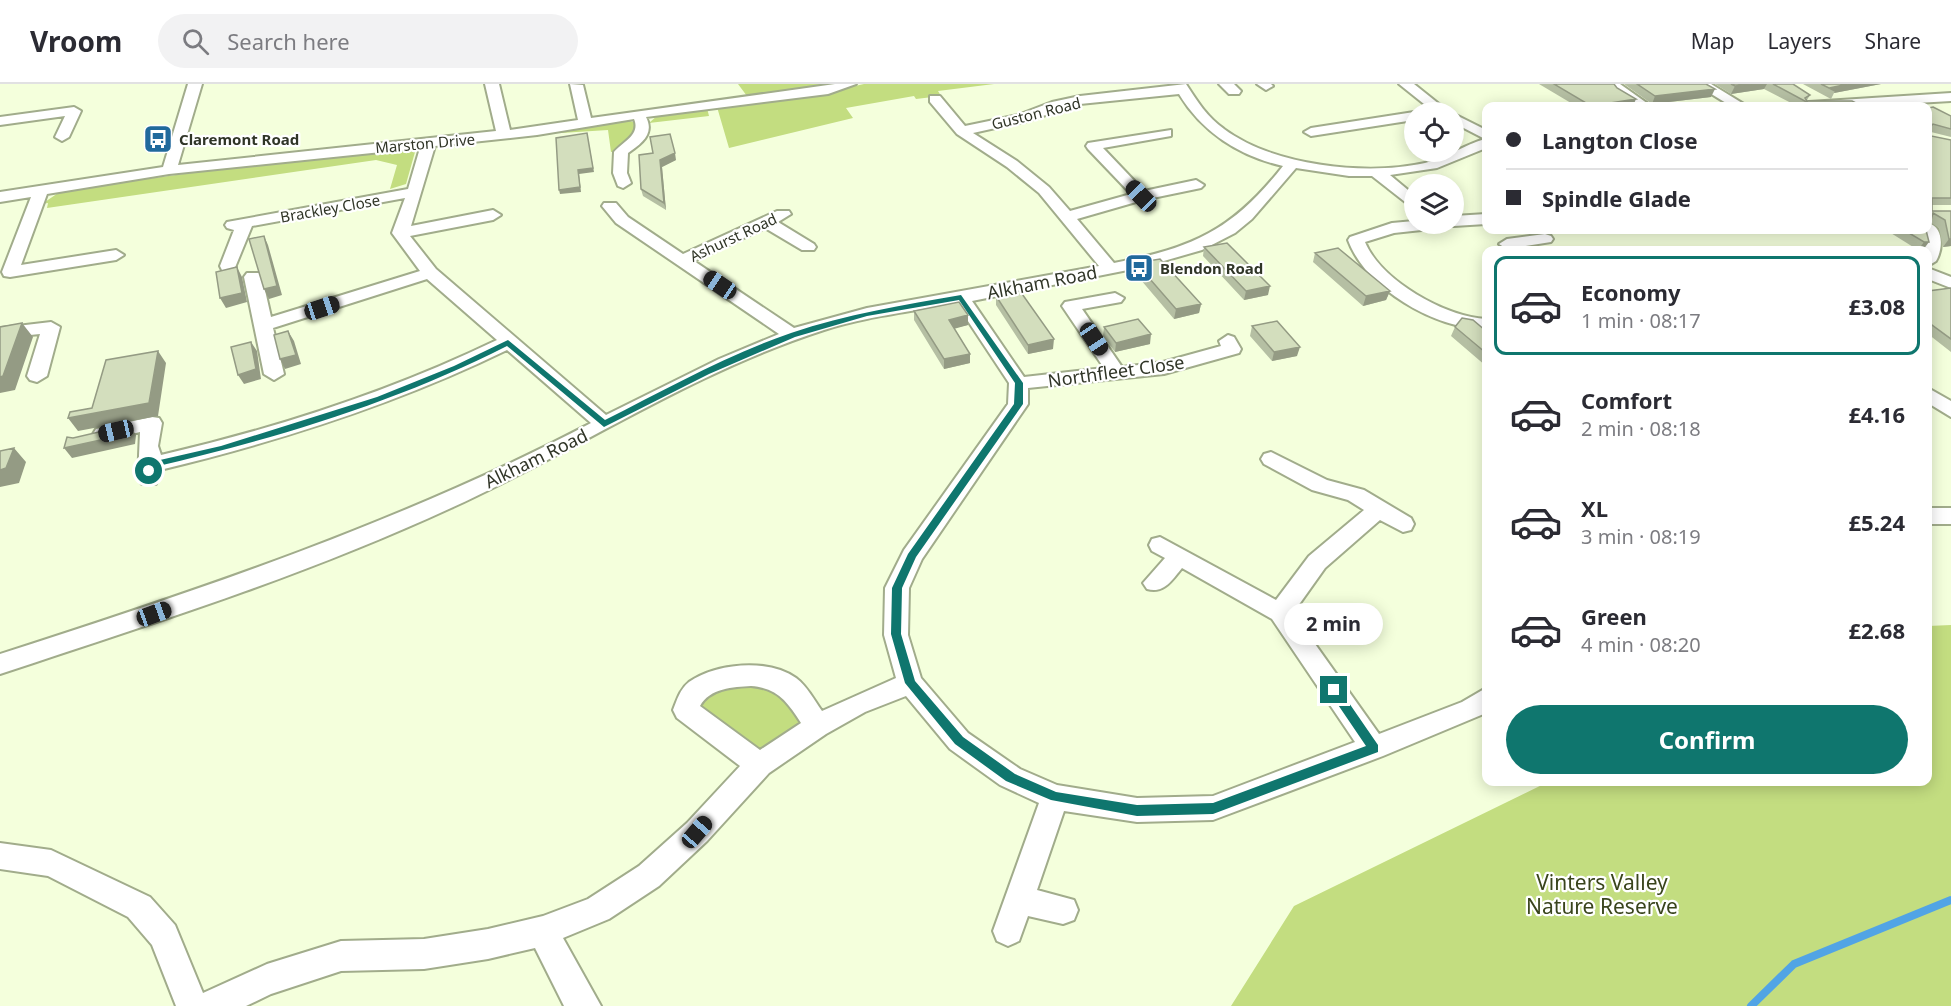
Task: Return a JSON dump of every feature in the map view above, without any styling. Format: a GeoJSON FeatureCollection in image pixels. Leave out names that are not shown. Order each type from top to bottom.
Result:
{"type":"FeatureCollection","features":[{"type":"Feature","properties":{"kind":"street"},"geometry":{"type":"LineString","coordinates":[[169,170],[195,84]]}},
{"type":"Feature","properties":{"kind":"street"},"geometry":{"type":"LineString","coordinates":[[492,84],[504,135]]}},
{"type":"Feature","properties":{"kind":"street"},"geometry":{"type":"LineString","coordinates":[[560,87],[580,84]]}},
{"type":"Feature","properties":{"kind":"street"},"geometry":{"type":"LineString","coordinates":[[735,101],[734,91],[738,84]]}},
{"type":"Feature","properties":{"kind":"street","name":"Marston Drive"},"geometry":{"type":"LineString","coordinates":[[0,197],[169,170],[504,135],[638,114],[828,90],[849,84]]}},
{"type":"Feature","properties":{"kind":"street"},"geometry":{"type":"LineString","coordinates":[[1406,84],[1427,102]]}},
{"type":"Feature","properties":{"kind":"street"},"geometry":{"type":"LineString","coordinates":[[1613,84],[1620,92],[1637,102]]}},
{"type":"Feature","properties":{"kind":"street"},"geometry":{"type":"LineString","coordinates":[[1702,84],[1733,102]]}},
{"type":"Feature","properties":{"kind":"street"},"geometry":{"type":"LineString","coordinates":[[576,85],[586,123]]}},
{"type":"Feature","properties":{"kind":"street"},"geometry":{"type":"LineString","coordinates":[[1180,87],[1199,116],[1219,134],[1240,146],[1292,164],[1376,172],[1431,165],[1482,145]]}},
{"type":"Feature","properties":{"kind":"street","name":"Guston Road"},"geometry":{"type":"LineString","coordinates":[[962,130],[1022,118],[1057,105],[1081,105],[1180,87]]}},
{"type":"Feature","properties":{"kind":"street"},"geometry":{"type":"LineString","coordinates":[[1873,102],[1951,97]]}},
{"type":"Feature","properties":{"kind":"street"},"geometry":{"type":"LineString","coordinates":[[935,105],[979,144],[1012,164],[1044,190],[1065,218],[1110,269]]}},
{"type":"Feature","properties":{"kind":"street"},"geometry":{"type":"LineString","coordinates":[[0,121],[74,111],[62,137]]}},
{"type":"Feature","properties":{"kind":"street"},"geometry":{"type":"LineString","coordinates":[[616,177],[621,152],[640,137],[643,124],[638,114]]}},
{"type":"Feature","properties":{"kind":"street"},"geometry":{"type":"LineString","coordinates":[[1309,130],[1404,117]]}},
{"type":"Feature","properties":{"kind":"street"},"geometry":{"type":"LineString","coordinates":[[1464,123],[1482,133]]}},
{"type":"Feature","properties":{"kind":"street"},"geometry":{"type":"LineString","coordinates":[[1141,196],[1089,147],[1166,134]]}},
{"type":"Feature","properties":{"kind":"street"},"geometry":{"type":"LineString","coordinates":[[400,233],[415,192],[428,144]]}},
{"type":"Feature","properties":{"kind":"street","name":"Alkham Road"},"geometry":{"type":"LineString","coordinates":[[0,664],[134,621],[404,520],[502,476],[706,372],[792,335],[866,314],[1110,269],[1179,253],[1229,230],[1251,212],[1292,164]]}},
{"type":"Feature","properties":{"kind":"street"},"geometry":{"type":"LineString","coordinates":[[1376,172],[1404,194]]}},
{"type":"Feature","properties":{"kind":"street"},"geometry":{"type":"LineString","coordinates":[[1065,218],[1141,196],[1196,185]]}},
{"type":"Feature","properties":{"kind":"street"},"geometry":{"type":"LineString","coordinates":[[5,273],[41,190]]}},
{"type":"Feature","properties":{"kind":"street","name":"Brackley Close"},"geometry":{"type":"LineString","coordinates":[[227,260],[238,224],[415,192]]}},
{"type":"Feature","properties":{"kind":"street"},"geometry":{"type":"LineString","coordinates":[[610,206],[630,217],[684,260],[792,335]]}},
{"type":"Feature","properties":{"kind":"street","name":"Ashurst Road"},"geometry":{"type":"LineString","coordinates":[[684,260],[783,214]]}},
{"type":"Feature","properties":{"kind":"street"},"geometry":{"type":"LineString","coordinates":[[400,233],[493,215]]}},
{"type":"Feature","properties":{"kind":"street"},"geometry":{"type":"LineString","coordinates":[[1464,220],[1482,219]]}},
{"type":"Feature","properties":{"kind":"street"},"geometry":{"type":"LineString","coordinates":[[766,222],[808,247]]}},
{"type":"Feature","properties":{"kind":"street"},"geometry":{"type":"LineString","coordinates":[[1404,228],[1371,233],[1356,240],[1358,250],[1383,275],[1419,303],[1447,316],[1482,323]]}},
{"type":"Feature","properties":{"kind":"street"},"geometry":{"type":"LineString","coordinates":[[400,233],[430,273],[604,424]]}},
{"type":"Feature","properties":{"kind":"street"},"geometry":{"type":"LineString","coordinates":[[1931,234],[1934,252],[1932,255]]}},
{"type":"Feature","properties":{"kind":"street"},"geometry":{"type":"LineString","coordinates":[[1510,239],[1545,239]]}},
{"type":"Feature","properties":{"kind":"street"},"geometry":{"type":"LineString","coordinates":[[5,273],[86,263],[116,255]]}},
{"type":"Feature","properties":{"kind":"street"},"geometry":{"type":"LineString","coordinates":[[263,325],[430,273]]}},
{"type":"Feature","properties":{"kind":"street"},"geometry":{"type":"LineString","coordinates":[[1932,275],[1951,283]]}},
{"type":"Feature","properties":{"kind":"street"},"geometry":{"type":"LineString","coordinates":[[253,277],[274,374]]}},
{"type":"Feature","properties":{"kind":"street"},"geometry":{"type":"LineString","coordinates":[[961,298],[1019,383],[1018,404],[912,556],[897,588],[896,634],[910,683],[959,741],[1010,777],[1055,797],[1137,810],[1213,808],[1471,710],[1482,702]]}},
{"type":"Feature","properties":{"kind":"street"},"geometry":{"type":"LineString","coordinates":[[1115,298],[1071,306],[1117,373]]}},
{"type":"Feature","properties":{"kind":"street"},"geometry":{"type":"LineString","coordinates":[[0,333],[51,327],[37,376]]}},
{"type":"Feature","properties":{"kind":"street","name":"Northfleet Close"},"geometry":{"type":"LineString","coordinates":[[1019,383],[1164,368],[1232,349],[1228,341]]}},
{"type":"Feature","properties":{"kind":"street"},"geometry":{"type":"LineString","coordinates":[[80,439],[152,423],[147,447],[150,466],[222,448],[362,405],[446,373],[508,342]]}},
{"type":"Feature","properties":{"kind":"street"},"geometry":{"type":"LineString","coordinates":[[1932,397],[1951,411]]}},
{"type":"Feature","properties":{"kind":"street"},"geometry":{"type":"LineString","coordinates":[[1271,459],[1320,485],[1356,495],[1403,524]]}},
{"type":"Feature","properties":{"kind":"street"},"geometry":{"type":"LineString","coordinates":[[1280,613],[1317,562],[1379,509]]}},
{"type":"Feature","properties":{"kind":"street"},"geometry":{"type":"LineString","coordinates":[[1932,516],[1951,516]]}},
{"type":"Feature","properties":{"kind":"street"},"geometry":{"type":"LineString","coordinates":[[1155,583],[1170,551],[1280,613],[1374,748]]}},
{"type":"Feature","properties":{"kind":"street"},"geometry":{"type":"LineString","coordinates":[[759,765],[686,710],[691,697],[707,684],[726,679],[770,677],[792,692],[817,726]]}},
{"type":"Feature","properties":{"kind":"street"},"geometry":{"type":"LineString","coordinates":[[211,1006],[267,980],[341,956],[424,954],[488,944],[543,931],[598,909],[649,876],[697,832],[759,765],[817,726],[856,705],[910,683]]}},
{"type":"Feature","properties":{"kind":"street"},"geometry":{"type":"LineString","coordinates":[[1008,931],[1055,797]]}},
{"type":"Feature","properties":{"kind":"street"},"geometry":{"type":"LineString","coordinates":[[0,856],[51,864],[139,907],[164,935],[192,1006]]}},
{"type":"Feature","properties":{"kind":"street"},"geometry":{"type":"LineString","coordinates":[[1018,900],[1063,910]]}},
{"type":"Feature","properties":{"kind":"street"},"geometry":{"type":"LineString","coordinates":[[543,931],[575,995],[585,1006]]}},
{"type":"Feature","properties":{"kind":"green space"},"geometry":{"type":"Polygon","coordinates":[[[738,84],[836,84],[759,97],[747,96],[738,84]]]}},
{"type":"Feature","properties":{"kind":"green space"},"geometry":{"type":"Polygon","coordinates":[[[864,84],[994,84],[938,91],[941,96],[916,99],[914,96],[846,108],[853,118],[729,148],[717,107],[801,98],[864,84]]]}},
{"type":"Feature","properties":{"kind":"green space"},"geometry":{"type":"Polygon","coordinates":[[[707,108],[709,116],[649,123],[658,115],[707,108]]]}},
{"type":"Feature","properties":{"kind":"green space"},"geometry":{"type":"Polygon","coordinates":[[[627,120],[636,123],[637,132],[617,151],[611,152],[608,130],[561,133],[563,129],[627,120]]]}},
{"type":"Feature","properties":{"kind":"green space"},"geometry":{"type":"Polygon","coordinates":[[[407,149],[415,152],[406,184],[390,189],[397,165],[376,160],[47,208],[48,203],[42,204],[61,191],[79,188],[303,158],[407,149]]]}},
{"type":"Feature","properties":{"kind":"green space","name":"Vinters Valley Nature Reserve"},"geometry":{"type":"Polygon","coordinates":[[[1951,625],[1951,1006],[1231,1006],[1294,906],[1540,786],[1932,786],[1932,626],[1951,625]]]}},
{"type":"Feature","properties":{"kind":"green space"},"geometry":{"type":"Polygon","coordinates":[[[769,677],[817,726],[759,765],[686,710],[691,697],[769,677]]]}},
{"type":"Feature","properties":{"kind":"building"},"geometry":{"type":"Polygon","coordinates":[[[1554,84],[1614,84],[1636,99],[1617,102],[1584,102],[1554,84]]]}},
{"type":"Feature","properties":{"kind":"building"},"geometry":{"type":"Polygon","coordinates":[[[1637,84],[1706,84],[1715,89],[1655,96],[1637,84]]]}},
{"type":"Feature","properties":{"kind":"building"},"geometry":{"type":"Polygon","coordinates":[[[1773,84],[1793,84],[1810,95],[1805,98],[1807,101],[1854,102],[1807,102],[1773,84]]]}},
{"type":"Feature","properties":{"kind":"building"},"geometry":{"type":"Polygon","coordinates":[[[1821,84],[1848,84],[1829,88],[1821,84]]]}},
{"type":"Feature","properties":{"kind":"building"},"geometry":{"type":"Polygon","coordinates":[[[1932,107],[1951,116],[1951,129],[1932,125],[1932,107]]]}},
{"type":"Feature","properties":{"kind":"building"},"geometry":{"type":"Polygon","coordinates":[[[587,133],[593,168],[578,170],[580,187],[559,190],[556,138],[587,133]]]}},
{"type":"Feature","properties":{"kind":"building"},"geometry":{"type":"Polygon","coordinates":[[[670,134],[675,153],[660,160],[664,203],[641,189],[639,155],[653,153],[650,137],[670,134]]]}},
{"type":"Feature","properties":{"kind":"building"},"geometry":{"type":"Polygon","coordinates":[[[1932,136],[1951,140],[1951,198],[1932,198],[1932,136]]]}},
{"type":"Feature","properties":{"kind":"building"},"geometry":{"type":"Polygon","coordinates":[[[1932,211],[1951,211],[1951,239],[1949,239],[1945,220],[1933,213],[1932,216],[1932,211]]]}},
{"type":"Feature","properties":{"kind":"building"},"geometry":{"type":"Polygon","coordinates":[[[1911,234],[1927,234],[1929,242],[1924,242],[1911,234]]]}},
{"type":"Feature","properties":{"kind":"building"},"geometry":{"type":"Polygon","coordinates":[[[264,236],[277,286],[264,289],[249,239],[264,236]]]}},
{"type":"Feature","properties":{"kind":"building"},"geometry":{"type":"Polygon","coordinates":[[[1227,243],[1270,286],[1246,291],[1204,247],[1227,243]]]}},
{"type":"Feature","properties":{"kind":"building"},"geometry":{"type":"Polygon","coordinates":[[[1338,248],[1390,291],[1366,296],[1315,253],[1338,248]]]}},
{"type":"Feature","properties":{"kind":"building"},"geometry":{"type":"Polygon","coordinates":[[[1160,259],[1201,304],[1176,309],[1136,263],[1160,259]]]}},
{"type":"Feature","properties":{"kind":"building"},"geometry":{"type":"Polygon","coordinates":[[[237,267],[242,293],[220,298],[216,272],[237,267]]]}},
{"type":"Feature","properties":{"kind":"building"},"geometry":{"type":"Polygon","coordinates":[[[1951,288],[1951,339],[1932,325],[1932,290],[1951,288]]]}},
{"type":"Feature","properties":{"kind":"building"},"geometry":{"type":"Polygon","coordinates":[[[1020,291],[1054,339],[1028,345],[996,296],[1020,291]]]}},
{"type":"Feature","properties":{"kind":"building"},"geometry":{"type":"Polygon","coordinates":[[[959,302],[968,315],[949,320],[970,354],[944,359],[914,311],[959,302]]]}},
{"type":"Feature","properties":{"kind":"building"},"geometry":{"type":"Polygon","coordinates":[[[1462,318],[1473,320],[1482,328],[1482,350],[1455,327],[1462,318]]]}},
{"type":"Feature","properties":{"kind":"building"},"geometry":{"type":"Polygon","coordinates":[[[1138,319],[1151,334],[1116,343],[1104,327],[1138,319]]]}},
{"type":"Feature","properties":{"kind":"building"},"geometry":{"type":"Polygon","coordinates":[[[1277,321],[1300,347],[1274,352],[1252,326],[1277,321]]]}},
{"type":"Feature","properties":{"kind":"building"},"geometry":{"type":"Polygon","coordinates":[[[22,323],[3,376],[0,377],[0,327],[22,323]]]}},
{"type":"Feature","properties":{"kind":"building"},"geometry":{"type":"Polygon","coordinates":[[[288,331],[296,355],[280,359],[274,335],[288,331]]]}},
{"type":"Feature","properties":{"kind":"building"},"geometry":{"type":"Polygon","coordinates":[[[251,342],[256,369],[238,375],[231,347],[251,342]]]}},
{"type":"Feature","properties":{"kind":"building"},"geometry":{"type":"Polygon","coordinates":[[[158,351],[149,403],[68,418],[70,412],[92,408],[106,360],[158,351]]]}},
{"type":"Feature","properties":{"kind":"building"},"geometry":{"type":"Polygon","coordinates":[[[129,425],[128,434],[64,448],[67,437],[73,438],[129,425]]]}},
{"type":"Feature","properties":{"kind":"building"},"geometry":{"type":"Polygon","coordinates":[[[14,448],[6,468],[0,470],[0,451],[14,448]]]}},
{"type":"Feature","properties":{"kind":"waterway"},"geometry":{"type":"LineString","coordinates":[[1751,1006],[1794,964],[1951,900]]}},
{"type":"Feature","properties":{"kind":"place","name":"Claremont Road"},"geometry":{"type":"Point","coordinates":[158,139]}},
{"type":"Feature","properties":{"kind":"place","name":"Blendon Road"},"geometry":{"type":"Point","coordinates":[1139,268]}},
{"type":"Feature","properties":{"kind":"route"},"geometry":{"type":"LineString","coordinates":[[149,471],[150,465],[293,428],[380,399],[457,368],[508,342],[604,424],[706,372],[792,335],[866,314],[961,298],[1003,363],[1019,383],[1018,404],[912,556],[897,588],[896,634],[910,683],[959,741],[1010,777],[1055,797],[1137,810],[1213,808],[1374,748],[1334,690]]}}]}
